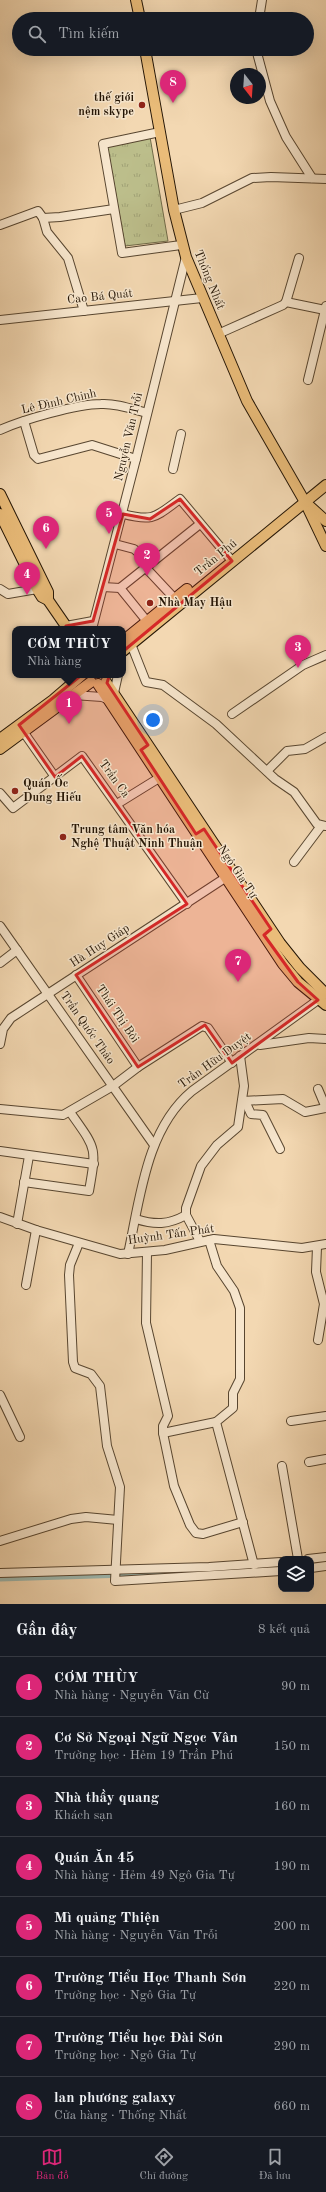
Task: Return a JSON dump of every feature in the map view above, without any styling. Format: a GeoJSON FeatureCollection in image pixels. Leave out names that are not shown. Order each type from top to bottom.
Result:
{"type":"FeatureCollection","features":[{"type":"Feature","properties":{"kind":"main road"},"geometry":{"type":"LineString","coordinates":[[136,0],[139,12]]}},
{"type":"Feature","properties":{"kind":"main road","name":"Thống Nhất"},"geometry":{"type":"LineString","coordinates":[[146,56],[181,245],[202,298],[247,401],[303,500],[326,546]]}},
{"type":"Feature","properties":{"kind":"main road","name":"Trần Phú"},"geometry":{"type":"LineString","coordinates":[[127,643],[303,500],[326,478]]}},
{"type":"Feature","properties":{"kind":"main road","name":"Trần Phú"},"geometry":{"type":"LineString","coordinates":[[303,500],[326,485]]}},
{"type":"Feature","properties":{"kind":"main road"},"geometry":{"type":"LineString","coordinates":[[0,494],[48,592],[48,600]]}},
{"type":"Feature","properties":{"kind":"main road","name":"Thống Nhất"},"geometry":{"type":"LineString","coordinates":[[303,500],[326,522]]}},
{"type":"Feature","properties":{"kind":"main road"},"geometry":{"type":"LineString","coordinates":[[0,514],[37,589],[42,597],[48,600],[66,626]]}},
{"type":"Feature","properties":{"kind":"main road","name":"Trần Phú"},"geometry":{"type":"LineString","coordinates":[[149,624],[175,599],[230,559]]}},
{"type":"Feature","properties":{"kind":"main road"},"geometry":{"type":"LineString","coordinates":[[0,739],[21,728],[95,679]]}},
{"type":"Feature","properties":{"kind":"main road"},"geometry":{"type":"LineString","coordinates":[[0,749],[21,728],[95,679]]}},
{"type":"Feature","properties":{"kind":"main road","name":"Ngô Gia Tự"},"geometry":{"type":"LineString","coordinates":[[95,679],[111,696],[267,932],[300,968],[324,998]]}},
{"type":"Feature","properties":{"kind":"street"},"geometry":{"type":"LineString","coordinates":[[260,12],[262,0]]}},
{"type":"Feature","properties":{"kind":"street"},"geometry":{"type":"LineString","coordinates":[[258,56],[270,101],[286,137],[312,178]]}},
{"type":"Feature","properties":{"kind":"street"},"geometry":{"type":"LineString","coordinates":[[160,132],[103,144],[122,253],[181,245]]}},
{"type":"Feature","properties":{"kind":"street"},"geometry":{"type":"LineString","coordinates":[[174,210],[202,203],[252,178],[326,179]]}},
{"type":"Feature","properties":{"kind":"street"},"geometry":{"type":"LineString","coordinates":[[43,218],[60,218],[114,209]]}},
{"type":"Feature","properties":{"kind":"street"},"geometry":{"type":"LineString","coordinates":[[0,225],[38,211],[43,218],[47,232],[68,258],[84,311]]}},
{"type":"Feature","properties":{"kind":"street","name":"Nguyễn Văn Trỗi"},"geometry":{"type":"LineString","coordinates":[[80,626],[93,625],[123,514],[173,301],[186,258]]}},
{"type":"Feature","properties":{"kind":"street"},"geometry":{"type":"LineString","coordinates":[[218,334],[277,309],[286,302],[299,258]]}},
{"type":"Feature","properties":{"kind":"street","name":"Cao Bá Quát"},"geometry":{"type":"LineString","coordinates":[[0,320],[202,298]]}},
{"type":"Feature","properties":{"kind":"street"},"geometry":{"type":"LineString","coordinates":[[286,302],[326,308],[308,380]]}},
{"type":"Feature","properties":{"kind":"street","name":"Lê Đình Chinh"},"geometry":{"type":"LineString","coordinates":[[0,430],[24,421],[86,406],[102,404],[147,412]]}},
{"type":"Feature","properties":{"kind":"street"},"geometry":{"type":"LineString","coordinates":[[24,421],[34,455],[38,458],[92,445],[136,460]]}},
{"type":"Feature","properties":{"kind":"street"},"geometry":{"type":"LineString","coordinates":[[173,470],[181,434]]}},
{"type":"Feature","properties":{"kind":"street"},"geometry":{"type":"LineString","coordinates":[[123,514],[150,519],[180,499],[230,559]]}},
{"type":"Feature","properties":{"kind":"street"},"geometry":{"type":"LineString","coordinates":[[103,587],[120,588],[200,524]]}},
{"type":"Feature","properties":{"kind":"street"},"geometry":{"type":"LineString","coordinates":[[115,544],[134,549],[141,555],[146,568],[175,599]]}},
{"type":"Feature","properties":{"kind":"street"},"geometry":{"type":"LineString","coordinates":[[120,588],[149,624]]}},
{"type":"Feature","properties":{"kind":"street"},"geometry":{"type":"LineString","coordinates":[[0,589],[8,594],[37,589]]}},
{"type":"Feature","properties":{"kind":"street"},"geometry":{"type":"LineString","coordinates":[[127,643],[146,682],[159,684],[166,687],[216,724],[275,779],[294,792],[317,824],[324,826],[294,862]]}},
{"type":"Feature","properties":{"kind":"street"},"geometry":{"type":"LineString","coordinates":[[232,714],[303,665],[326,655]]}},
{"type":"Feature","properties":{"kind":"street"},"geometry":{"type":"LineString","coordinates":[[73,695],[102,697],[111,696],[117,678]]}},
{"type":"Feature","properties":{"kind":"street"},"geometry":{"type":"LineString","coordinates":[[21,728],[55,777]]}},
{"type":"Feature","properties":{"kind":"street"},"geometry":{"type":"LineString","coordinates":[[267,771],[287,751],[305,749],[326,736]]}},
{"type":"Feature","properties":{"kind":"street","name":"Trần Ca"},"geometry":{"type":"LineString","coordinates":[[0,793],[13,808],[82,756],[118,804],[187,904]]}},
{"type":"Feature","properties":{"kind":"street"},"geometry":{"type":"LineString","coordinates":[[118,804],[163,776]]}},
{"type":"Feature","properties":{"kind":"street","name":"Hà Huy Giáp"},"geometry":{"type":"LineString","coordinates":[[0,1044],[3,1029],[6,1024],[49,993],[187,904],[229,875]]}},
{"type":"Feature","properties":{"kind":"street","name":"Trần Quốc Thảo"},"geometry":{"type":"LineString","coordinates":[[0,926],[49,993],[154,1145]]}},
{"type":"Feature","properties":{"kind":"street"},"geometry":{"type":"LineString","coordinates":[[0,963],[17,950]]}},
{"type":"Feature","properties":{"kind":"street","name":"Thái Thị Bôi"},"geometry":{"type":"LineString","coordinates":[[76,975],[138,1067]]}},
{"type":"Feature","properties":{"kind":"street","name":"Trần Hữu Duyệt"},"geometry":{"type":"LineString","coordinates":[[128,1254],[154,1145],[164,1124],[178,1104],[192,1091],[240,1056],[324,998]]}},
{"type":"Feature","properties":{"kind":"street"},"geometry":{"type":"LineString","coordinates":[[0,1109],[56,1116],[70,1112],[113,1086],[138,1067],[202,1026],[208,1028],[232,1063]]}},
{"type":"Feature","properties":{"kind":"street"},"geometry":{"type":"LineString","coordinates":[[257,1045],[297,1039],[326,1039]]}},
{"type":"Feature","properties":{"kind":"street"},"geometry":{"type":"LineString","coordinates":[[200,1242],[186,1215],[186,1208],[201,1166],[217,1145],[238,1127],[243,1101],[244,1078],[240,1056]]}},
{"type":"Feature","properties":{"kind":"street"},"geometry":{"type":"LineString","coordinates":[[243,1101],[287,1100],[306,1112],[326,1108],[318,1089]]}},
{"type":"Feature","properties":{"kind":"street"},"geometry":{"type":"LineString","coordinates":[[243,1101],[251,1114],[263,1115],[280,1149]]}},
{"type":"Feature","properties":{"kind":"street"},"geometry":{"type":"LineString","coordinates":[[24,1182],[89,1191],[94,1164],[93,1147],[70,1112]]}},
{"type":"Feature","properties":{"kind":"street"},"geometry":{"type":"LineString","coordinates":[[0,1151],[94,1164]]}},
{"type":"Feature","properties":{"kind":"street"},"geometry":{"type":"LineString","coordinates":[[17,1224],[29,1156]]}},
{"type":"Feature","properties":{"kind":"street"},"geometry":{"type":"LineString","coordinates":[[136,1219],[151,1223],[167,1224],[186,1215]]}},
{"type":"Feature","properties":{"kind":"street","name":"Huỳnh Tấn Phát"},"geometry":{"type":"LineString","coordinates":[[0,1217],[17,1224],[112,1253],[128,1254],[147,1252],[209,1240],[222,1239],[272,1246],[317,1246],[326,1244]]}},
{"type":"Feature","properties":{"kind":"street"},"geometry":{"type":"LineString","coordinates":[[26,1285],[36,1230]]}},
{"type":"Feature","properties":{"kind":"street"},"geometry":{"type":"LineString","coordinates":[[163,1433],[216,1422],[234,1408],[233,1393],[240,1379],[240,1308],[234,1291],[217,1266],[209,1240]]}},
{"type":"Feature","properties":{"kind":"street"},"geometry":{"type":"LineString","coordinates":[[79,1243],[70,1265],[68,1275],[73,1362],[75,1368],[91,1374],[100,1386],[107,1446],[121,1493],[118,1520],[116,1572],[114,1581],[278,1571]]}},
{"type":"Feature","properties":{"kind":"street"},"geometry":{"type":"LineString","coordinates":[[317,1246],[317,1278],[324,1304],[318,1340]]}},
{"type":"Feature","properties":{"kind":"street"},"geometry":{"type":"LineString","coordinates":[[147,1252],[146,1323],[168,1416],[163,1426],[163,1433],[174,1486],[193,1530],[199,1534],[243,1522]]}},
{"type":"Feature","properties":{"kind":"street"},"geometry":{"type":"LineString","coordinates":[[0,1395],[20,1437]]}},
{"type":"Feature","properties":{"kind":"street"},"geometry":{"type":"LineString","coordinates":[[291,1421],[326,1416]]}},
{"type":"Feature","properties":{"kind":"street"},"geometry":{"type":"LineString","coordinates":[[216,1422],[254,1565]]}},
{"type":"Feature","properties":{"kind":"street"},"geometry":{"type":"LineString","coordinates":[[309,1462],[326,1458]]}},
{"type":"Feature","properties":{"kind":"street"},"geometry":{"type":"LineString","coordinates":[[282,1466],[297,1556]]}},
{"type":"Feature","properties":{"kind":"street"},"geometry":{"type":"LineString","coordinates":[[0,1541],[71,1519],[86,1517],[118,1520]]}},
{"type":"Feature","properties":{"kind":"street"},"geometry":{"type":"LineString","coordinates":[[314,1558],[326,1557]]}},
{"type":"Feature","properties":{"kind":"street"},"geometry":{"type":"LineString","coordinates":[[0,1573],[116,1572],[254,1565],[278,1562]]}},
{"type":"Feature","properties":{"kind":"street"},"geometry":{"type":"LineString","coordinates":[[314,1568],[326,1566]]}},
{"type":"Feature","properties":{"kind":"highlighted area"},"geometry":{"type":"Polygon","coordinates":[[[180,499],[232,561],[115,658],[107,683],[148,745],[141,750],[196,834],[204,829],[271,929],[264,935],[298,982],[318,1000],[232,1063],[205,1025],[138,1067],[76,975],[187,904],[82,756],[55,777],[19,725],[84,673],[88,658],[66,626],[93,621],[123,514],[150,519],[180,499]]]}},
{"type":"Feature","properties":{"kind":"green space"},"geometry":{"type":"Polygon","coordinates":[[[150,137],[168,241],[125,246],[107,144],[150,137]]]}},
{"type":"Feature","properties":{"kind":"waterway"},"geometry":{"type":"LineString","coordinates":[[314,1563],[326,1561]]}},
{"type":"Feature","properties":{"kind":"waterway"},"geometry":{"type":"LineString","coordinates":[[263,1569],[278,1566]]}},
{"type":"Feature","properties":{"kind":"waterway"},"geometry":{"type":"LineString","coordinates":[[0,1578],[221,1571]]}},
{"type":"Feature","properties":{"kind":"place","name":"lan phương galaxy"},"geometry":{"type":"Point","coordinates":[173,103]}},
{"type":"Feature","properties":{"kind":"place","name":"thế giới nệm skype"},"geometry":{"type":"Point","coordinates":[142,105]}},
{"type":"Feature","properties":{"kind":"place","name":"Mì quảng Thiện"},"geometry":{"type":"Point","coordinates":[109,534]}},
{"type":"Feature","properties":{"kind":"place","name":"Trường Tiểu Học Thanh Sơn"},"geometry":{"type":"Point","coordinates":[46,549]}},
{"type":"Feature","properties":{"kind":"place","name":"Cơ Sở Ngoại Ngữ Ngọc Vân"},"geometry":{"type":"Point","coordinates":[147,576]}},
{"type":"Feature","properties":{"kind":"place","name":"Quán Ăn 45"},"geometry":{"type":"Point","coordinates":[27,595]}},
{"type":"Feature","properties":{"kind":"place","name":"Nhà May Hậu"},"geometry":{"type":"Point","coordinates":[150,603]}},
{"type":"Feature","properties":{"kind":"place","name":"Nhà thầy quang"},"geometry":{"type":"Point","coordinates":[298,668]}},
{"type":"Feature","properties":{"kind":"place","name":"CƠM THÙY"},"geometry":{"type":"Point","coordinates":[69,724]}},
{"type":"Feature","properties":{"kind":"place","name":"Quán Ốc Dung Hiếu"},"geometry":{"type":"Point","coordinates":[15,791]}},
{"type":"Feature","properties":{"kind":"place","name":"Trung tâm Văn hóa Nghệ Thuật Ninh Thuận"},"geometry":{"type":"Point","coordinates":[63,837]}},
{"type":"Feature","properties":{"kind":"place","name":"Trường Tiểu học Đài Sơn"},"geometry":{"type":"Point","coordinates":[238,982]}}]}
